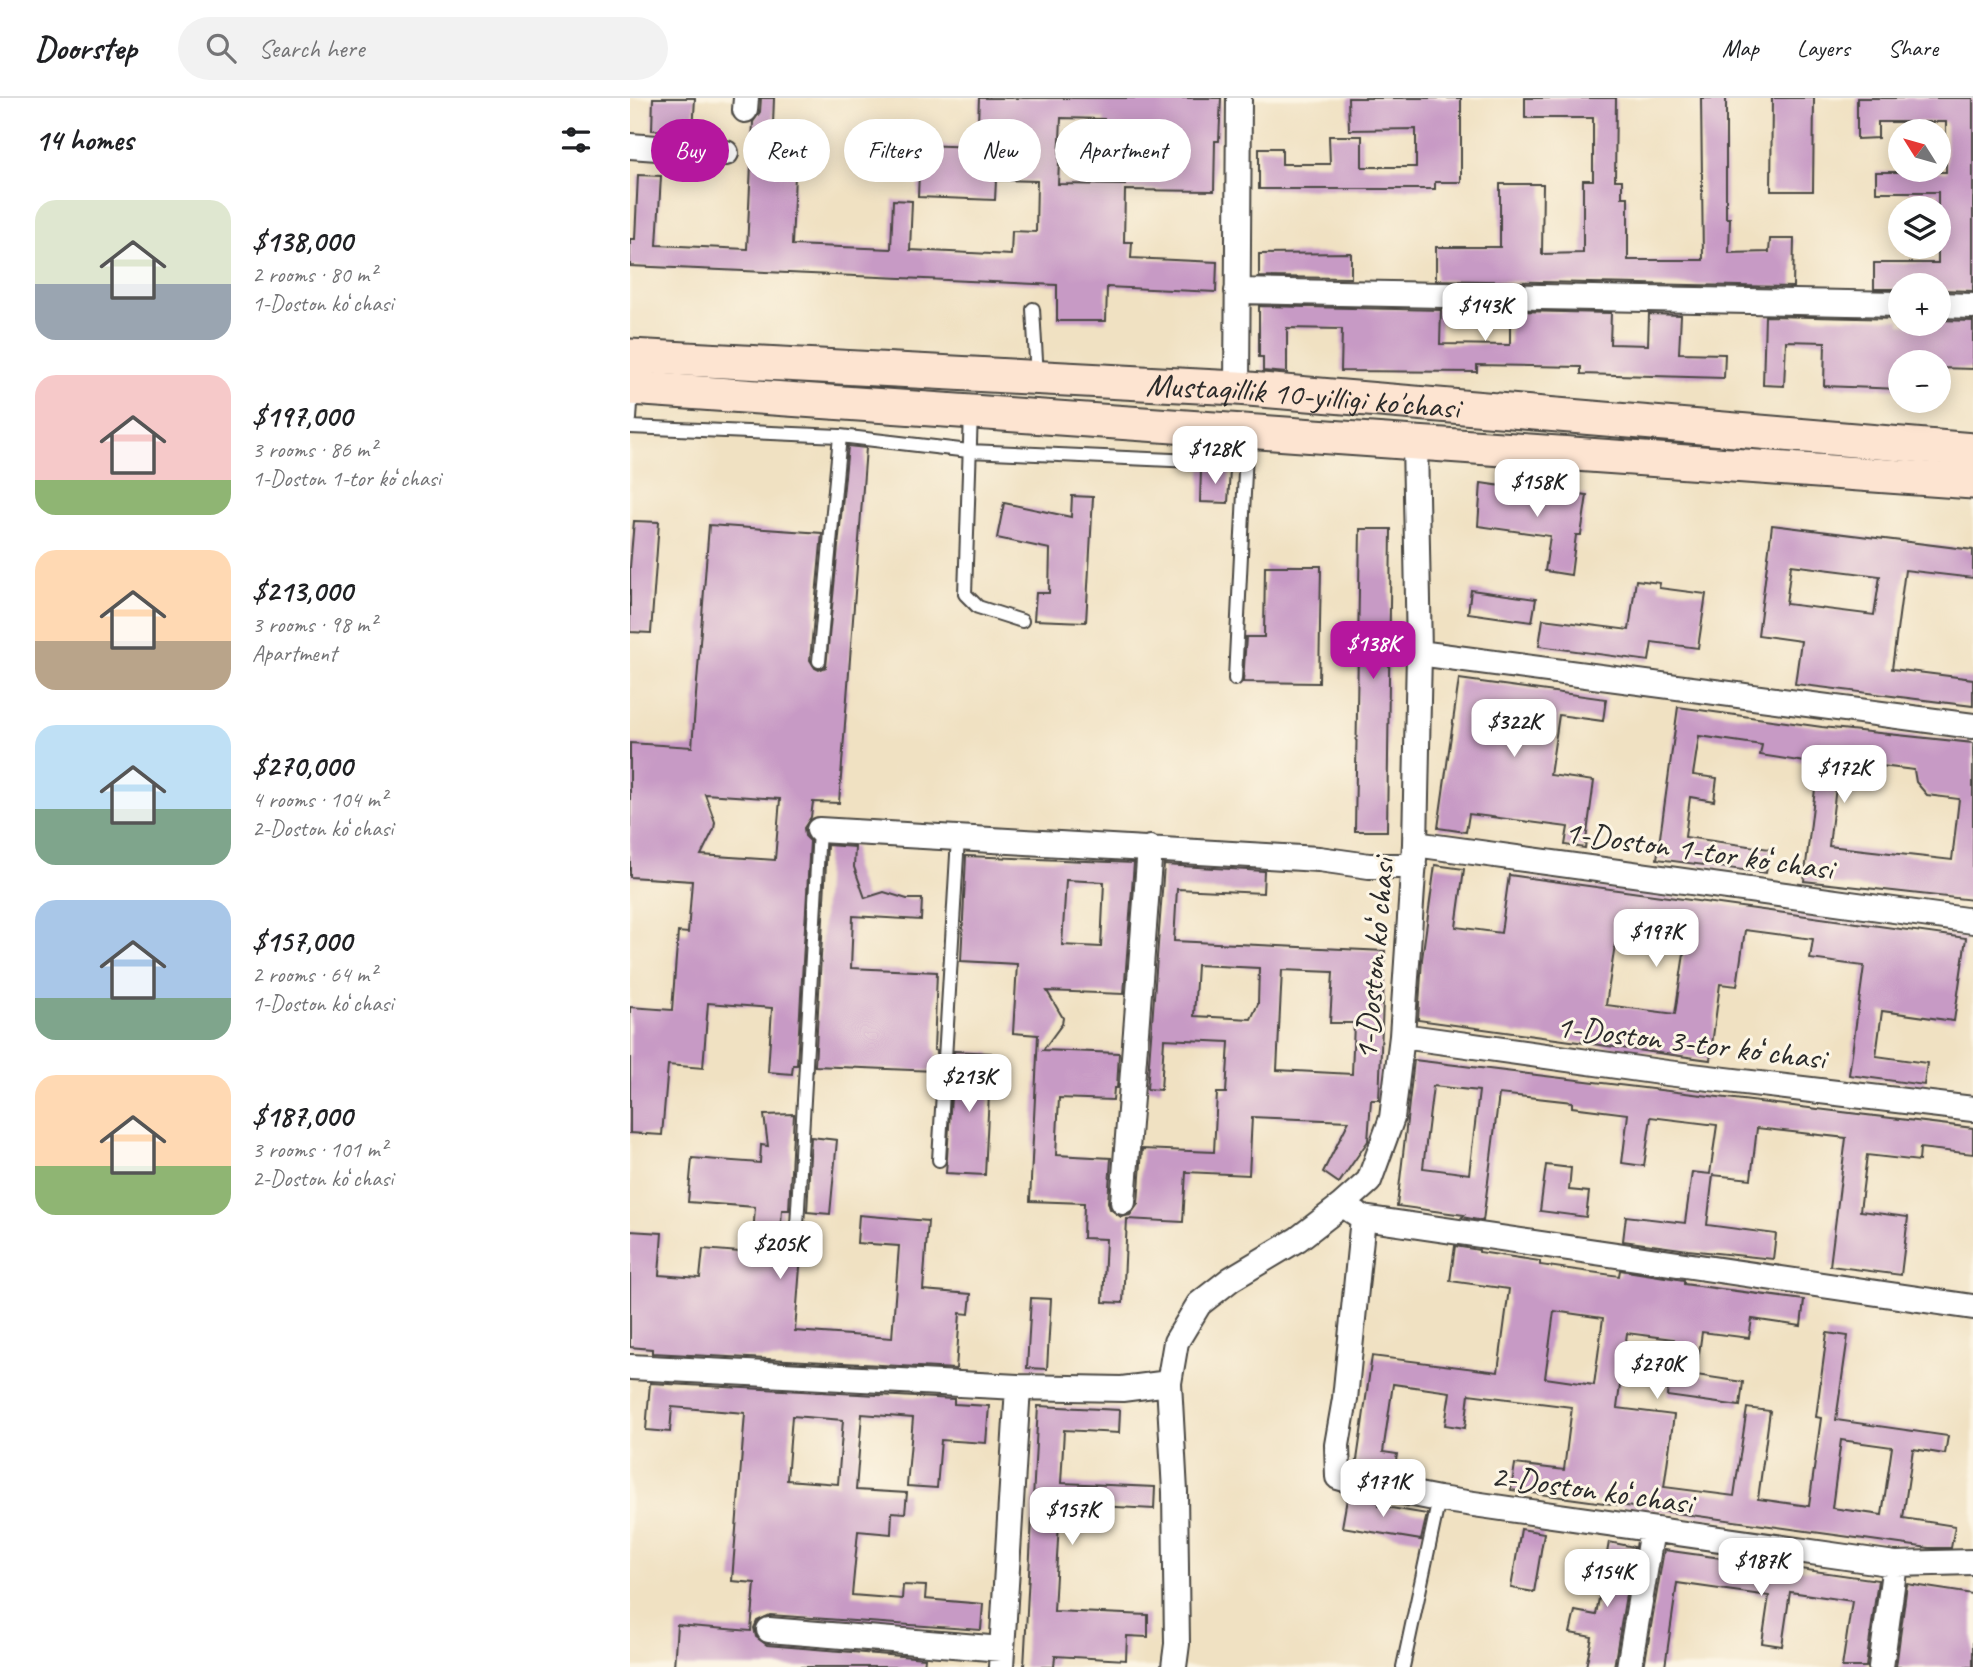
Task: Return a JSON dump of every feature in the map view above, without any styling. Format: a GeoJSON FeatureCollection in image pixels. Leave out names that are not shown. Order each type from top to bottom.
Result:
{"type":"FeatureCollection","features":[{"type":"Feature","properties":{"kind":"main road","name":"Mustaqillik 10-yilligi ko'chasi"},"geometry":{"type":"LineString","coordinates":[[631,388],[1037,377],[1237,388],[1973,450]]}},
{"type":"Feature","properties":{"kind":"main road","name":"Mustaqillik 10-yilligi ko'chasi"},"geometry":{"type":"LineString","coordinates":[[631,388],[971,411],[1246,444],[1415,442],[1973,482]]}},
{"type":"Feature","properties":{"kind":"street"},"geometry":{"type":"LineString","coordinates":[[1237,388],[1239,98]]}},
{"type":"Feature","properties":{"kind":"street"},"geometry":{"type":"LineString","coordinates":[[630,146],[651,148]]}},
{"type":"Feature","properties":{"kind":"street"},"geometry":{"type":"LineString","coordinates":[[1237,291],[1888,304]]}},
{"type":"Feature","properties":{"kind":"street"},"geometry":{"type":"LineString","coordinates":[[1951,305],[1973,306]]}},
{"type":"Feature","properties":{"kind":"street","name":"1-Doston koʻchasi"},"geometry":{"type":"LineString","coordinates":[[1174,1667],[1177,1644],[1175,1492],[1170,1383],[1176,1342],[1199,1304],[1231,1279],[1353,1212],[1369,1181],[1392,1118],[1402,1036],[1415,855],[1419,653],[1415,442]]}},
{"type":"Feature","properties":{"kind":"street"},"geometry":{"type":"LineString","coordinates":[[1419,653],[1973,726]]}},
{"type":"Feature","properties":{"kind":"street","name":"1-Doston 1-tor koʻchasi"},"geometry":{"type":"LineString","coordinates":[[820,830],[1319,859],[1369,866],[1415,855],[1973,921]]}},
{"type":"Feature","properties":{"kind":"street"},"geometry":{"type":"LineString","coordinates":[[1123,1202],[1150,848]]}},
{"type":"Feature","properties":{"kind":"street","name":"1-Doston 3-tor koʻchasi"},"geometry":{"type":"LineString","coordinates":[[1402,1036],[1667,1073],[1973,1109]]}},
{"type":"Feature","properties":{"kind":"street"},"geometry":{"type":"LineString","coordinates":[[1353,1212],[1973,1307]]}},
{"type":"Feature","properties":{"kind":"street","name":"2-Doston koʻchasi"},"geometry":{"type":"LineString","coordinates":[[1353,1212],[1345,1399],[1337,1445],[1338,1477],[1439,1499],[1895,1564],[1973,1562]]}},
{"type":"Feature","properties":{"kind":"street"},"geometry":{"type":"LineString","coordinates":[[630,1367],[1018,1387],[1122,1390],[1170,1383]]}},
{"type":"Feature","properties":{"kind":"street"},"geometry":{"type":"LineString","coordinates":[[769,1630],[1001,1658],[1018,1387]]}},
{"type":"Feature","properties":{"kind":"street"},"geometry":{"type":"LineString","coordinates":[[1629,1667],[1652,1530]]}},
{"type":"Feature","properties":{"kind":"street"},"geometry":{"type":"LineString","coordinates":[[1881,1667],[1895,1564]]}},
{"type":"Feature","properties":{"kind":"lane"},"geometry":{"type":"LineString","coordinates":[[1033,309],[1037,377]]}},
{"type":"Feature","properties":{"kind":"lane"},"geometry":{"type":"LineString","coordinates":[[971,411],[965,594],[978,607],[1022,621]]}},
{"type":"Feature","properties":{"kind":"lane"},"geometry":{"type":"LineString","coordinates":[[630,427],[840,436],[969,451],[1194,461],[1246,444],[1235,678]]}},
{"type":"Feature","properties":{"kind":"lane"},"geometry":{"type":"LineString","coordinates":[[819,661],[840,436]]}},
{"type":"Feature","properties":{"kind":"lane"},"geometry":{"type":"LineString","coordinates":[[796,1244],[820,830]]}},
{"type":"Feature","properties":{"kind":"lane"},"geometry":{"type":"LineString","coordinates":[[939,1160],[958,838]]}},
{"type":"Feature","properties":{"kind":"lane"},"geometry":{"type":"LineString","coordinates":[[1403,1667],[1439,1499]]}},
{"type":"Feature","properties":{"kind":"building"},"geometry":{"type":"Polygon","coordinates":[[[653,98],[695,98],[694,119],[652,119],[653,98]]]}},
{"type":"Feature","properties":{"kind":"building"},"geometry":{"type":"Polygon","coordinates":[[[761,98],[774,98],[773,119],[755,119],[760,112],[761,98]]]}},
{"type":"Feature","properties":{"kind":"building"},"geometry":{"type":"Polygon","coordinates":[[[979,98],[1221,98],[1219,141],[1215,141],[1214,191],[1125,190],[1124,242],[1132,242],[1131,258],[1217,262],[1216,292],[1107,287],[1106,321],[1057,321],[1057,285],[630,266],[630,239],[635,239],[638,175],[651,176],[651,182],[661,182],[657,245],[747,249],[750,182],[795,182],[792,245],[891,249],[893,200],[912,201],[910,250],[1011,255],[1012,231],[1036,232],[1037,182],[1041,182],[1041,119],[978,119],[979,98]]]}},
{"type":"Feature","properties":{"kind":"building"},"geometry":{"type":"Polygon","coordinates":[[[1348,98],[1461,98],[1461,182],[1435,182],[1435,189],[1259,189],[1259,148],[1282,148],[1282,164],[1330,164],[1329,136],[1362,136],[1362,167],[1416,167],[1416,129],[1349,130],[1348,98]]]}},
{"type":"Feature","properties":{"kind":"building"},"geometry":{"type":"Polygon","coordinates":[[[1525,98],[1616,98],[1615,180],[1622,180],[1622,197],[1628,197],[1628,260],[1703,260],[1701,98],[1726,98],[1726,218],[1730,218],[1729,253],[1769,252],[1770,239],[1794,239],[1793,287],[1436,280],[1436,247],[1500,247],[1500,184],[1543,184],[1542,254],[1583,253],[1583,180],[1593,180],[1593,118],[1525,118],[1525,98]]]}},
{"type":"Feature","properties":{"kind":"building"},"geometry":{"type":"Polygon","coordinates":[[[1772,98],[1814,98],[1813,191],[1771,191],[1772,98]]]}},
{"type":"Feature","properties":{"kind":"building"},"geometry":{"type":"Polygon","coordinates":[[[1857,98],[1973,98],[1973,291],[1951,290],[1951,273],[1888,273],[1888,289],[1874,289],[1874,263],[1938,263],[1938,259],[1951,259],[1951,196],[1938,196],[1938,192],[1876,192],[1876,172],[1888,172],[1888,182],[1951,182],[1951,119],[1888,119],[1888,122],[1878,122],[1878,138],[1857,139],[1857,98]]]}},
{"type":"Feature","properties":{"kind":"building"},"geometry":{"type":"Polygon","coordinates":[[[944,146],[958,146],[958,182],[996,182],[995,200],[918,197],[919,182],[944,182],[944,146]]]}},
{"type":"Feature","properties":{"kind":"building"},"geometry":{"type":"Polygon","coordinates":[[[1351,253],[1351,278],[1259,277],[1259,254],[1351,253]]]}},
{"type":"Feature","properties":{"kind":"building"},"geometry":{"type":"Polygon","coordinates":[[[1259,306],[1441,310],[1440,344],[1510,345],[1510,311],[1611,313],[1610,344],[1648,345],[1649,314],[1681,315],[1679,353],[1725,354],[1724,378],[1581,374],[1581,367],[1477,365],[1477,372],[1341,371],[1342,329],[1287,328],[1287,373],[1263,371],[1263,357],[1259,357],[1259,306]]]}},
{"type":"Feature","properties":{"kind":"building"},"geometry":{"type":"Polygon","coordinates":[[[1765,316],[1888,319],[1888,336],[1951,336],[1951,320],[1973,321],[1973,369],[1951,368],[1951,350],[1888,350],[1888,389],[1824,386],[1825,342],[1786,341],[1784,386],[1763,385],[1765,316]]]}},
{"type":"Feature","properties":{"kind":"building"},"geometry":{"type":"Polygon","coordinates":[[[848,446],[866,448],[839,803],[813,802],[811,817],[804,828],[805,836],[810,841],[797,1065],[793,1065],[792,1074],[768,1072],[772,1008],[708,1003],[703,1068],[668,1065],[662,1135],[630,1133],[630,1007],[672,1010],[678,932],[688,933],[692,881],[630,877],[630,743],[692,747],[709,525],[822,533],[810,660],[819,670],[826,667],[848,446]],[[705,794],[715,822],[701,855],[775,860],[780,799],[705,794]]]}},
{"type":"Feature","properties":{"kind":"building"},"geometry":{"type":"Polygon","coordinates":[[[1201,469],[1230,469],[1228,503],[1200,502],[1201,469]]]}},
{"type":"Feature","properties":{"kind":"building"},"geometry":{"type":"Polygon","coordinates":[[[1481,483],[1557,494],[1558,491],[1587,495],[1581,535],[1576,535],[1571,575],[1545,571],[1550,536],[1478,526],[1481,483]]]}},
{"type":"Feature","properties":{"kind":"building"},"geometry":{"type":"Polygon","coordinates":[[[1072,496],[1093,497],[1086,622],[1034,620],[1036,593],[1049,593],[1050,549],[997,538],[1004,503],[1071,517],[1072,496]]]}},
{"type":"Feature","properties":{"kind":"building"},"geometry":{"type":"Polygon","coordinates":[[[634,521],[659,522],[651,633],[630,632],[630,567],[634,521]]]}},
{"type":"Feature","properties":{"kind":"building"},"geometry":{"type":"Polygon","coordinates":[[[1772,525],[1973,550],[1973,578],[1905,570],[1892,669],[1973,679],[1973,706],[1795,684],[1801,641],[1758,635],[1772,525]],[[1791,565],[1786,604],[1874,615],[1880,576],[1791,565]]]}},
{"type":"Feature","properties":{"kind":"building"},"geometry":{"type":"Polygon","coordinates":[[[1360,529],[1391,529],[1387,831],[1355,831],[1360,529]]]}},
{"type":"Feature","properties":{"kind":"building"},"geometry":{"type":"Polygon","coordinates":[[[1265,566],[1321,566],[1319,683],[1243,682],[1246,637],[1264,637],[1265,566]]]}},
{"type":"Feature","properties":{"kind":"building"},"geometry":{"type":"Polygon","coordinates":[[[1636,580],[1660,583],[1659,588],[1706,594],[1698,648],[1652,642],[1649,661],[1539,646],[1543,619],[1629,630],[1636,580]]]}},
{"type":"Feature","properties":{"kind":"building"},"geometry":{"type":"Polygon","coordinates":[[[1471,590],[1536,599],[1532,622],[1468,613],[1471,590]]]}},
{"type":"Feature","properties":{"kind":"building"},"geometry":{"type":"Polygon","coordinates":[[[1459,679],[1606,699],[1603,721],[1559,715],[1550,775],[1594,781],[1585,848],[1565,845],[1568,827],[1469,814],[1466,832],[1438,828],[1459,679]]]}},
{"type":"Feature","properties":{"kind":"building"},"geometry":{"type":"Polygon","coordinates":[[[1678,707],[1822,727],[1973,743],[1973,900],[1804,881],[1818,764],[1760,755],[1762,745],[1699,736],[1693,775],[1717,778],[1714,801],[1690,797],[1685,837],[1770,849],[1766,873],[1657,859],[1678,707]],[[1839,761],[1829,846],[1952,860],[1959,799],[1927,795],[1916,782],[1914,770],[1839,761]]]}},
{"type":"Feature","properties":{"kind":"building"},"geometry":{"type":"Polygon","coordinates":[[[827,845],[855,847],[854,867],[865,898],[884,892],[907,899],[922,899],[921,920],[853,916],[851,968],[937,972],[935,1071],[815,1066],[827,845]]]}},
{"type":"Feature","properties":{"kind":"building"},"geometry":{"type":"Polygon","coordinates":[[[966,856],[1134,863],[1124,994],[1047,991],[1063,1018],[1062,1024],[1043,1050],[1119,1053],[1117,1088],[1114,1088],[1113,1100],[1059,1098],[1056,1155],[1111,1158],[1108,1202],[1110,1209],[1121,1217],[1130,1215],[1138,1204],[1142,1149],[1214,1152],[1217,1093],[1226,1093],[1229,1042],[1164,1039],[1161,1090],[1147,1089],[1164,865],[1264,871],[1263,893],[1177,889],[1174,941],[1385,951],[1379,1100],[1371,1100],[1368,1141],[1339,1183],[1323,1172],[1349,1121],[1252,1117],[1249,1175],[1186,1172],[1183,1222],[1127,1219],[1123,1303],[1103,1302],[1106,1239],[1083,1238],[1084,1203],[1030,1201],[1038,1035],[1013,1033],[1017,964],[961,961],[966,856]],[[1066,880],[1062,945],[1101,947],[1104,882],[1066,880]],[[1197,965],[1194,1016],[1251,1019],[1258,1004],[1259,968],[1197,965]],[[1282,970],[1277,1070],[1352,1074],[1354,1023],[1330,1023],[1333,972],[1282,970]]]}},
{"type":"Feature","properties":{"kind":"building"},"geometry":{"type":"Polygon","coordinates":[[[1435,865],[1464,869],[1456,927],[1501,933],[1509,875],[1966,938],[1954,1021],[1882,1011],[1876,1056],[1927,1063],[1924,1085],[1849,1075],[1864,966],[1810,959],[1813,939],[1745,930],[1737,986],[1720,984],[1710,1060],[1418,1020],[1422,959],[1435,865]],[[1617,931],[1606,1005],[1675,1014],[1686,940],[1617,931]]]}},
{"type":"Feature","properties":{"kind":"building"},"geometry":{"type":"Polygon","coordinates":[[[954,1051],[991,1053],[985,1175],[946,1173],[954,1051]]]}},
{"type":"Feature","properties":{"kind":"building"},"geometry":{"type":"Polygon","coordinates":[[[1414,1060],[1973,1128],[1973,1154],[1920,1148],[1919,1161],[1867,1155],[1860,1211],[1908,1217],[1901,1275],[1830,1266],[1846,1138],[1757,1128],[1751,1179],[1713,1175],[1707,1225],[1776,1234],[1773,1259],[1623,1241],[1626,1216],[1685,1223],[1692,1172],[1710,1174],[1717,1125],[1651,1117],[1644,1166],[1622,1163],[1628,1114],[1572,1107],[1572,1102],[1499,1094],[1483,1221],[1462,1217],[1464,1215],[1397,1206],[1414,1060]],[[1433,1086],[1423,1168],[1469,1174],[1479,1091],[1433,1086]]]}},
{"type":"Feature","properties":{"kind":"building"},"geometry":{"type":"Polygon","coordinates":[[[794,1114],[789,1210],[782,1210],[779,1252],[801,1254],[795,1331],[892,1338],[899,1246],[857,1243],[859,1215],[928,1221],[923,1290],[971,1294],[969,1314],[960,1313],[956,1369],[652,1353],[652,1349],[630,1347],[630,1231],[662,1233],[659,1275],[700,1278],[703,1249],[752,1253],[755,1207],[688,1202],[692,1158],[760,1163],[761,1145],[768,1146],[764,1115],[794,1114]]]}},
{"type":"Feature","properties":{"kind":"building"},"geometry":{"type":"Polygon","coordinates":[[[811,1137],[837,1140],[830,1214],[807,1212],[811,1137]]]}},
{"type":"Feature","properties":{"kind":"building"},"geometry":{"type":"Polygon","coordinates":[[[1546,1165],[1571,1168],[1569,1190],[1589,1192],[1586,1217],[1540,1211],[1546,1165]]]}},
{"type":"Feature","properties":{"kind":"building"},"geometry":{"type":"Polygon","coordinates":[[[1455,1246],[1540,1261],[1540,1265],[1619,1276],[1620,1270],[1684,1280],[1684,1284],[1804,1300],[1801,1326],[1752,1319],[1749,1338],[1702,1332],[1696,1375],[1743,1382],[1740,1406],[1667,1396],[1674,1339],[1627,1333],[1617,1408],[1674,1415],[1664,1487],[1734,1496],[1747,1408],[1770,1411],[1758,1499],[1809,1506],[1821,1418],[1816,1417],[1827,1333],[1848,1336],[1836,1420],[1948,1436],[1945,1454],[1913,1449],[1903,1518],[1955,1526],[1951,1548],[1929,1548],[1511,1490],[1515,1464],[1564,1470],[1572,1407],[1469,1394],[1465,1428],[1445,1425],[1450,1392],[1393,1384],[1383,1452],[1397,1454],[1394,1475],[1356,1467],[1372,1356],[1498,1372],[1509,1289],[1450,1281],[1455,1246]],[[1554,1311],[1545,1378],[1594,1385],[1603,1318],[1554,1311]],[[1841,1440],[1832,1508],[1882,1515],[1892,1447],[1841,1440]]]}},
{"type":"Feature","properties":{"kind":"building"},"geometry":{"type":"Polygon","coordinates":[[[1031,1298],[1051,1299],[1047,1369],[1027,1368],[1031,1298]]]}},
{"type":"Feature","properties":{"kind":"building"},"geometry":{"type":"Polygon","coordinates":[[[650,1383],[954,1399],[954,1404],[989,1406],[986,1443],[941,1440],[937,1488],[907,1486],[913,1418],[862,1414],[856,1490],[907,1493],[905,1513],[892,1512],[891,1534],[858,1531],[852,1595],[902,1599],[903,1585],[926,1586],[925,1599],[983,1604],[981,1630],[770,1615],[757,1621],[754,1628],[756,1637],[767,1645],[925,1658],[924,1667],[674,1667],[677,1625],[751,1631],[755,1583],[732,1581],[745,1413],[672,1407],[670,1432],[646,1430],[650,1383]],[[792,1416],[787,1480],[838,1484],[843,1420],[792,1416]]]}},
{"type":"Feature","properties":{"kind":"building"},"geometry":{"type":"Polygon","coordinates":[[[1038,1406],[1120,1410],[1119,1433],[1064,1430],[1061,1483],[1155,1487],[1154,1509],[1060,1504],[1054,1611],[1148,1615],[1148,1637],[1127,1636],[1126,1660],[1055,1656],[1054,1667],[1024,1667],[1038,1406]]]}},
{"type":"Feature","properties":{"kind":"building"},"geometry":{"type":"Polygon","coordinates":[[[1352,1496],[1379,1502],[1379,1506],[1427,1514],[1421,1540],[1342,1527],[1347,1499],[1351,1500],[1352,1496]]]}},
{"type":"Feature","properties":{"kind":"building"},"geometry":{"type":"Polygon","coordinates":[[[1521,1529],[1544,1533],[1534,1592],[1511,1588],[1521,1529]]]}},
{"type":"Feature","properties":{"kind":"building"},"geometry":{"type":"Polygon","coordinates":[[[1609,1542],[1634,1547],[1614,1667],[1586,1667],[1592,1637],[1570,1633],[1575,1611],[1596,1615],[1609,1542]]]}},
{"type":"Feature","properties":{"kind":"building"},"geometry":{"type":"Polygon","coordinates":[[[1664,1550],[1878,1580],[1866,1667],[1842,1667],[1852,1601],[1790,1592],[1782,1646],[1762,1643],[1769,1596],[1677,1583],[1665,1667],[1644,1667],[1664,1550]]]}},
{"type":"Feature","properties":{"kind":"building"},"geometry":{"type":"Polygon","coordinates":[[[1907,1584],[1973,1594],[1973,1667],[1896,1667],[1907,1584]]]}}]}
